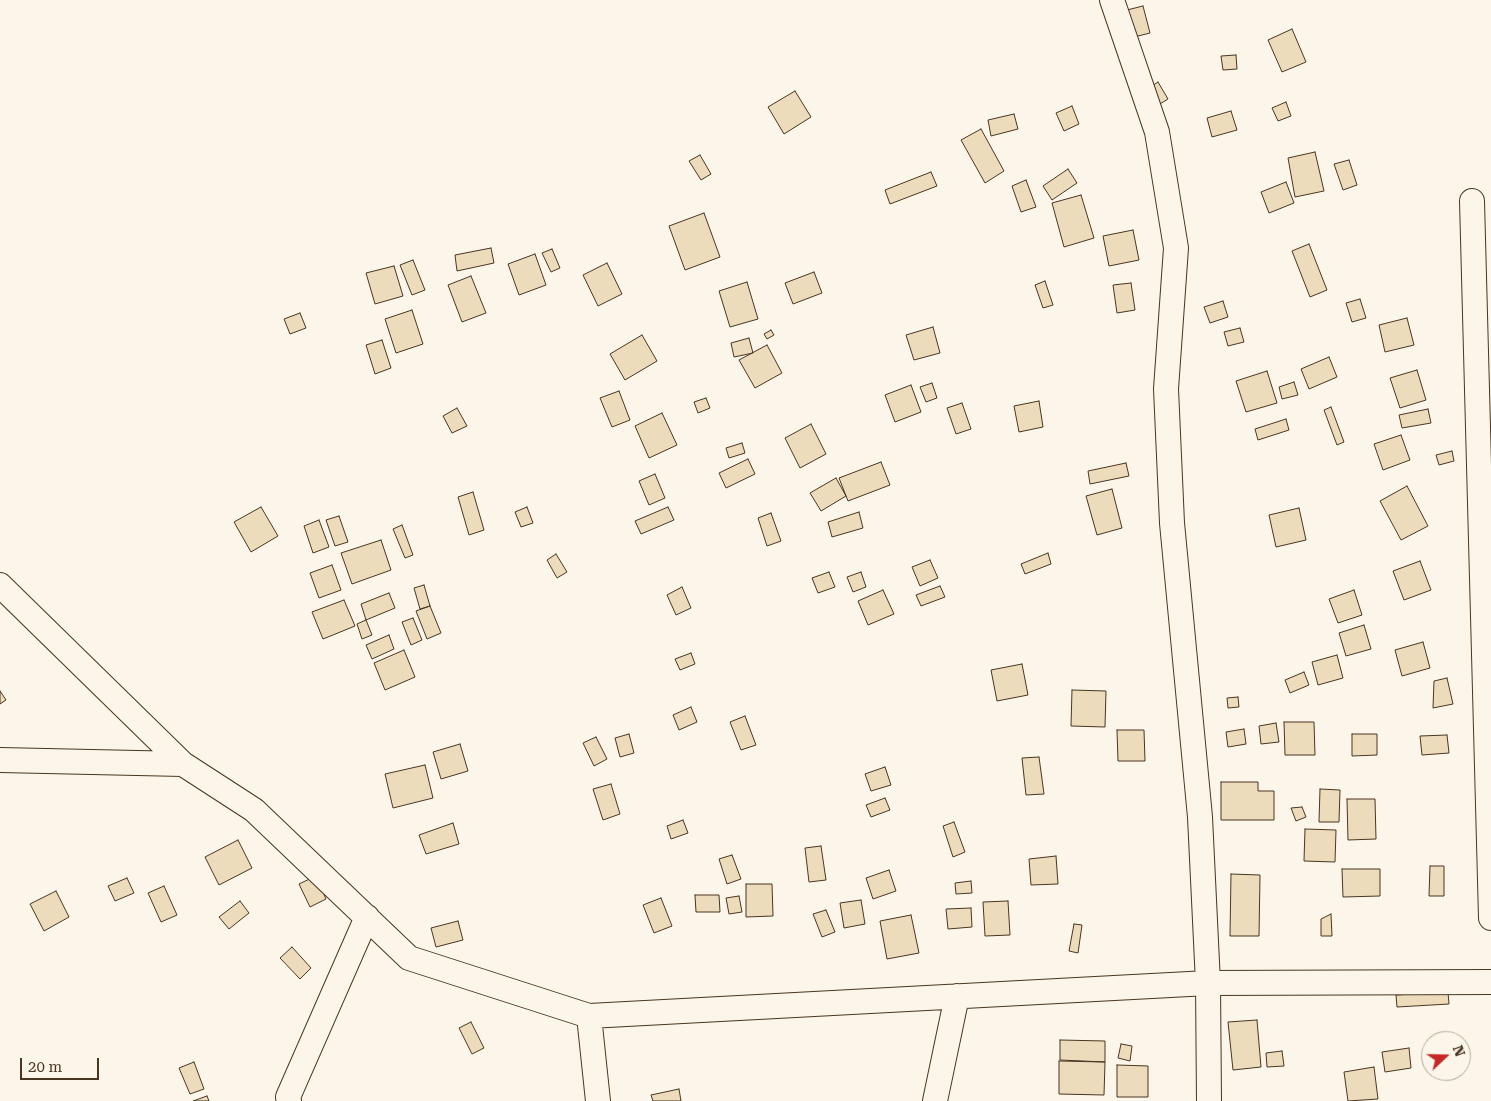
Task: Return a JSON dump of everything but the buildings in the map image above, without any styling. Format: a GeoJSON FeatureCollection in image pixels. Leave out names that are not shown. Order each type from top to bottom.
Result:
{"type":"FeatureCollection","features":[{"type":"Feature","properties":{"kind":"street"},"geometry":{"type":"LineString","coordinates":[[1112,0],[1157,132],[1176,248],[1166,389],[1172,523],[1200,817],[1208,983],[1209,1101]]}},
{"type":"Feature","properties":{"kind":"street"},"geometry":{"type":"LineString","coordinates":[[1472,201],[1491,918]]}},
{"type":"Feature","properties":{"kind":"street"},"geometry":{"type":"LineString","coordinates":[[0,585],[183,764],[254,810],[409,958],[589,1016],[1208,983],[1491,982]]}},
{"type":"Feature","properties":{"kind":"street"},"geometry":{"type":"LineString","coordinates":[[0,760],[183,764]]}},
{"type":"Feature","properties":{"kind":"street"},"geometry":{"type":"LineString","coordinates":[[289,1101],[288,1097],[367,917]]}},
{"type":"Feature","properties":{"kind":"street"},"geometry":{"type":"LineString","coordinates":[[934,1101],[957,996]]}},
{"type":"Feature","properties":{"kind":"street"},"geometry":{"type":"LineString","coordinates":[[589,1016],[598,1101]]}}]}
